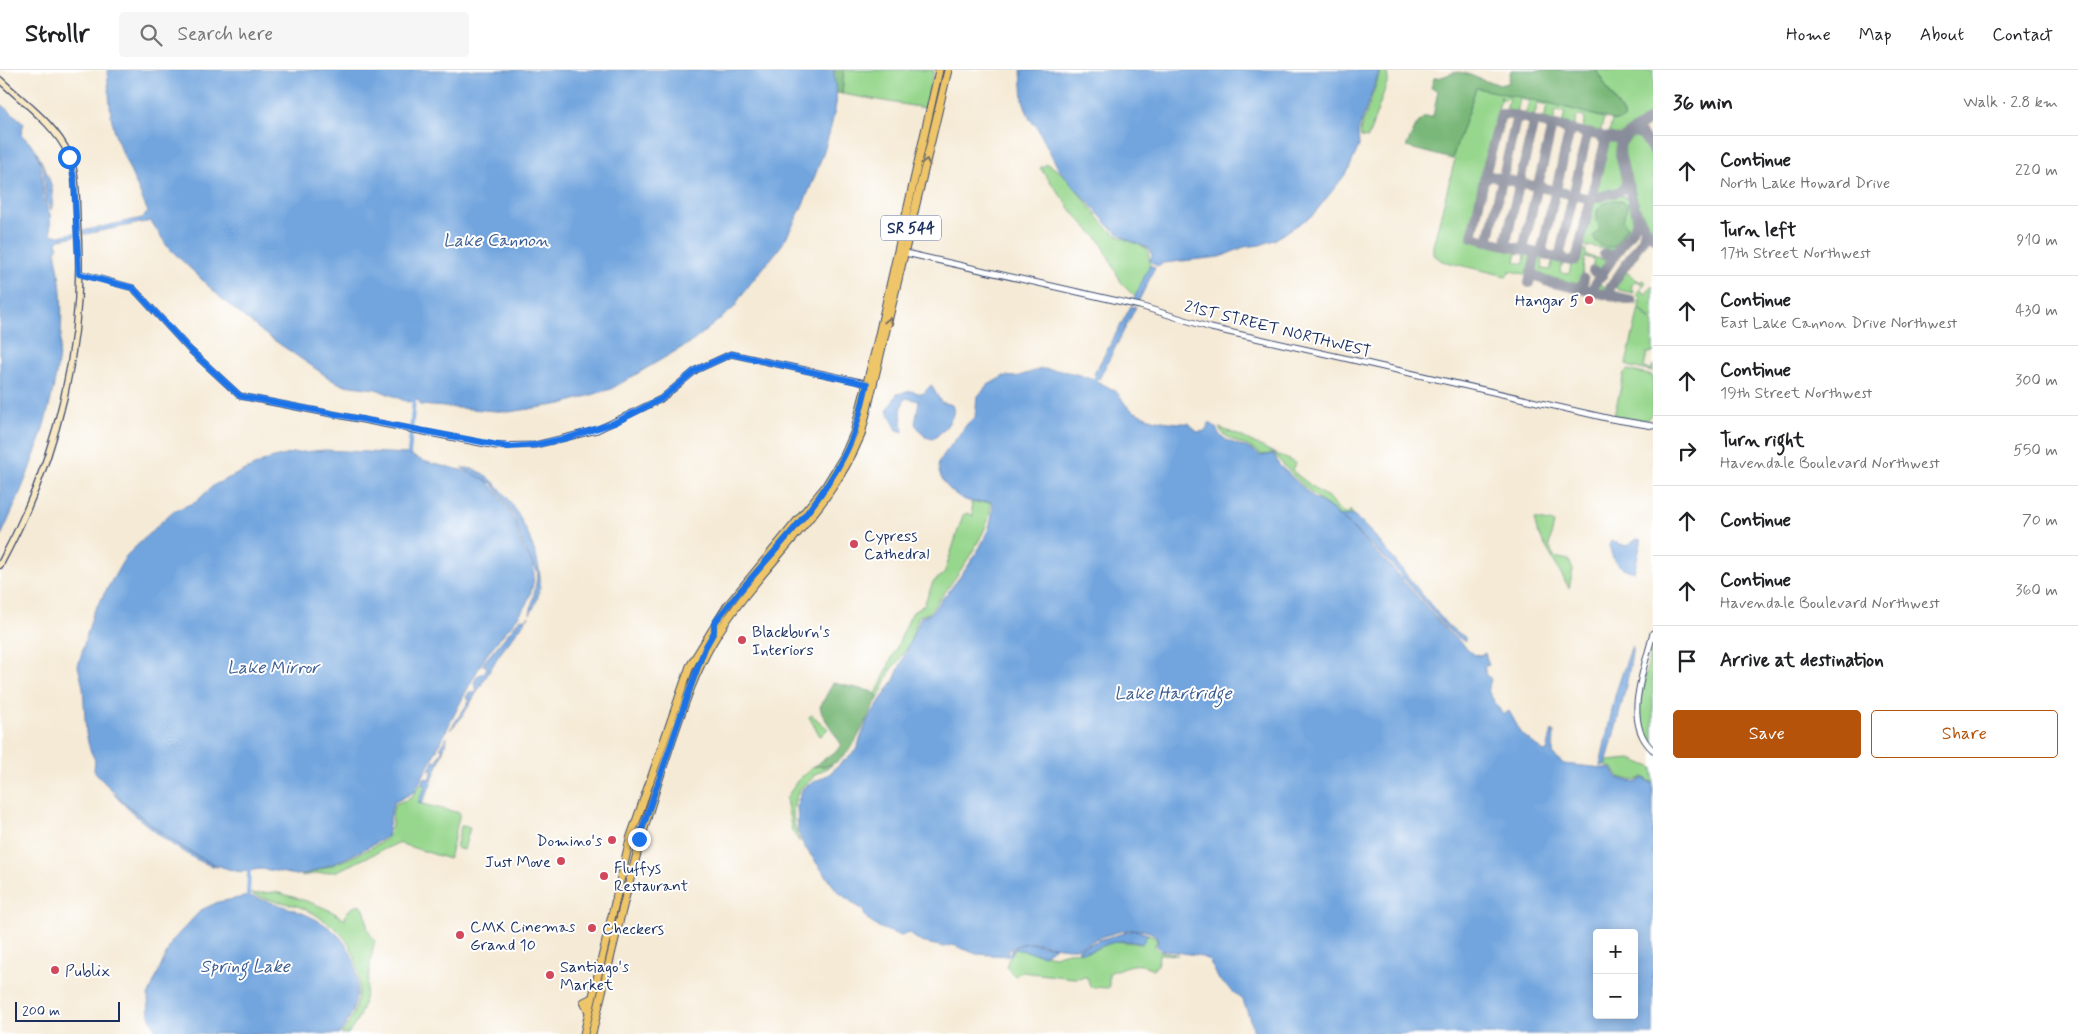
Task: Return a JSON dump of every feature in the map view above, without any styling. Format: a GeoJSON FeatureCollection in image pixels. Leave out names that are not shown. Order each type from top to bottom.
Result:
{"type":"FeatureCollection","features":[{"type":"Feature","properties":{"kind":"main road","name":"SR 544"},"geometry":{"type":"LineString","coordinates":[[592,1034],[623,902],[645,820],[702,661],[734,612],[835,486],[852,457],[861,435],[939,70]]}},
{"type":"Feature","properties":{"kind":"main road","name":"SR 544"},"geometry":{"type":"LineString","coordinates":[[901,252],[948,70]]}},
{"type":"Feature","properties":{"kind":"main road"},"geometry":{"type":"LineString","coordinates":[[0,80],[52,131],[65,147],[74,178],[79,234],[76,338],[66,392],[41,474],[22,522],[0,565]]}},
{"type":"Feature","properties":{"kind":"main road"},"geometry":{"type":"LineString","coordinates":[[934,92],[942,94]]}},
{"type":"Feature","properties":{"kind":"main road","name":"SR 544"},"geometry":{"type":"LineString","coordinates":[[584,1034],[615,900],[642,801],[690,666],[714,624],[815,500],[835,472],[854,433],[871,384]]}},
{"type":"Feature","properties":{"kind":"main road"},"geometry":{"type":"LineString","coordinates":[[702,661],[705,648],[714,632],[714,624]]}},
{"type":"Feature","properties":{"kind":"main road"},"geometry":{"type":"LineString","coordinates":[[649,807],[647,798],[650,778]]}},
{"type":"Feature","properties":{"kind":"main road"},"geometry":{"type":"LineString","coordinates":[[642,801],[645,820]]}},
{"type":"Feature","properties":{"kind":"main road"},"geometry":{"type":"LineString","coordinates":[[615,900],[623,902]]}},
{"type":"Feature","properties":{"kind":"main road"},"geometry":{"type":"LineString","coordinates":[[603,954],[611,955]]}},
{"type":"Feature","properties":{"kind":"street","name":"21ST STREET NORTHWEST"},"geometry":{"type":"LineString","coordinates":[[901,252],[1140,306],[1222,330],[1611,419],[1653,426]]}},
{"type":"Feature","properties":{"kind":"street"},"geometry":{"type":"LineString","coordinates":[[79,274],[133,288],[189,349],[240,396],[508,447],[535,445],[567,438],[614,423],[661,399],[696,370],[725,356],[737,354],[871,384]]}},
{"type":"Feature","properties":{"kind":"street"},"geometry":{"type":"LineString","coordinates":[[1653,633],[1636,713],[1640,732],[1653,750]]}},
{"type":"Feature","properties":{"kind":"green space"},"geometry":{"type":"Polygon","coordinates":[[[834,70],[844,70],[842,94],[837,93],[833,78],[834,70]]]}},
{"type":"Feature","properties":{"kind":"green space"},"geometry":{"type":"Polygon","coordinates":[[[844,70],[934,70],[925,108],[842,94],[844,70]]]}},
{"type":"Feature","properties":{"kind":"green space"},"geometry":{"type":"Polygon","coordinates":[[[1381,70],[1387,70],[1388,80],[1368,138],[1361,137],[1360,131],[1381,70]]]}},
{"type":"Feature","properties":{"kind":"green space"},"geometry":{"type":"Polygon","coordinates":[[[1511,70],[1596,70],[1625,118],[1617,121],[1552,104],[1476,88],[1452,159],[1406,147],[1417,124],[1424,117],[1433,117],[1438,90],[1431,88],[1434,78],[1461,72],[1499,85],[1508,83],[1511,70]]]}},
{"type":"Feature","properties":{"kind":"green space"},"geometry":{"type":"Polygon","coordinates":[[[1596,70],[1653,70],[1653,112],[1620,135],[1609,135],[1612,120],[1617,121],[1625,117],[1596,70]]]}},
{"type":"Feature","properties":{"kind":"green space"},"geometry":{"type":"Polygon","coordinates":[[[1476,88],[1552,104],[1604,118],[1600,133],[1583,128],[1585,117],[1577,116],[1574,127],[1562,124],[1565,113],[1556,110],[1553,122],[1544,120],[1547,105],[1538,103],[1534,117],[1525,116],[1529,101],[1520,99],[1517,113],[1506,112],[1509,97],[1502,101],[1501,96],[1468,240],[1517,251],[1515,262],[1524,264],[1525,254],[1532,255],[1533,259],[1529,275],[1510,271],[1506,276],[1442,261],[1433,254],[1433,246],[1455,160],[1452,159],[1476,88]]]}},
{"type":"Feature","properties":{"kind":"green space"},"geometry":{"type":"Polygon","coordinates":[[[1636,135],[1642,139],[1653,157],[1653,232],[1640,210],[1623,151],[1626,142],[1636,135]]]}},
{"type":"Feature","properties":{"kind":"green space"},"geometry":{"type":"Polygon","coordinates":[[[1610,139],[1617,143],[1616,156],[1623,184],[1618,190],[1600,195],[1596,189],[1607,142],[1610,139]]]}},
{"type":"Feature","properties":{"kind":"green space"},"geometry":{"type":"Polygon","coordinates":[[[1047,164],[1064,176],[1110,230],[1124,239],[1148,249],[1150,265],[1135,297],[1122,284],[1101,242],[1075,215],[1040,168],[1047,164]]]}},
{"type":"Feature","properties":{"kind":"green space"},"geometry":{"type":"Polygon","coordinates":[[[1619,195],[1627,198],[1634,222],[1615,251],[1588,246],[1587,248],[1583,242],[1592,204],[1619,195]]]}},
{"type":"Feature","properties":{"kind":"green space"},"geometry":{"type":"Polygon","coordinates":[[[1615,200],[1622,201],[1628,205],[1623,220],[1627,227],[1614,247],[1604,247],[1593,237],[1600,228],[1597,221],[1597,210],[1603,204],[1615,200]]]}},
{"type":"Feature","properties":{"kind":"green space"},"geometry":{"type":"Polygon","coordinates":[[[1583,249],[1586,250],[1586,255],[1608,261],[1601,272],[1592,269],[1594,259],[1585,257],[1580,287],[1550,280],[1535,268],[1538,256],[1545,259],[1541,262],[1543,263],[1542,269],[1550,270],[1553,260],[1563,262],[1560,273],[1569,274],[1571,265],[1579,260],[1583,249]]]}},
{"type":"Feature","properties":{"kind":"green space"},"geometry":{"type":"Polygon","coordinates":[[[1637,252],[1639,254],[1626,272],[1640,282],[1642,280],[1646,282],[1640,290],[1646,294],[1652,286],[1653,322],[1639,307],[1640,299],[1637,293],[1643,285],[1636,280],[1631,287],[1634,293],[1619,290],[1615,286],[1637,252]]]}},
{"type":"Feature","properties":{"kind":"green space"},"geometry":{"type":"Polygon","coordinates":[[[1599,283],[1611,291],[1635,297],[1637,305],[1632,302],[1632,299],[1598,291],[1596,287],[1599,283]]]}},
{"type":"Feature","properties":{"kind":"green space"},"geometry":{"type":"Polygon","coordinates":[[[1639,308],[1653,324],[1653,353],[1647,353],[1644,368],[1651,370],[1653,365],[1653,372],[1626,364],[1639,308]]]}},
{"type":"Feature","properties":{"kind":"green space"},"geometry":{"type":"Polygon","coordinates":[[[1628,370],[1653,376],[1653,412],[1646,421],[1614,416],[1624,373],[1628,370]]]}},
{"type":"Feature","properties":{"kind":"green space"},"geometry":{"type":"Polygon","coordinates":[[[1219,428],[1275,453],[1262,455],[1227,437],[1219,428]]]}},
{"type":"Feature","properties":{"kind":"green space"},"geometry":{"type":"Polygon","coordinates":[[[1275,453],[1296,464],[1293,469],[1295,473],[1319,492],[1330,498],[1339,510],[1348,514],[1350,510],[1354,515],[1340,516],[1318,499],[1281,463],[1275,453]]]}},
{"type":"Feature","properties":{"kind":"green space"},"geometry":{"type":"Polygon","coordinates":[[[990,502],[990,513],[986,527],[978,542],[929,613],[919,616],[908,646],[891,669],[878,699],[876,694],[910,617],[913,612],[924,605],[933,582],[944,574],[963,515],[968,513],[973,516],[971,503],[990,502]]]}},
{"type":"Feature","properties":{"kind":"green space"},"geometry":{"type":"Polygon","coordinates":[[[1534,519],[1554,523],[1549,546],[1554,557],[1569,560],[1573,570],[1569,588],[1537,531],[1534,519]]]}},
{"type":"Feature","properties":{"kind":"green space"},"geometry":{"type":"Polygon","coordinates":[[[1653,642],[1653,748],[1642,732],[1638,711],[1653,642]]]}},
{"type":"Feature","properties":{"kind":"green space"},"geometry":{"type":"Polygon","coordinates":[[[833,683],[870,691],[876,694],[878,699],[846,754],[827,766],[814,766],[838,750],[841,744],[822,714],[820,707],[833,683]]]}},
{"type":"Feature","properties":{"kind":"green space"},"geometry":{"type":"Polygon","coordinates":[[[812,715],[828,729],[820,736],[809,717],[812,715]]]}},
{"type":"Feature","properties":{"kind":"green space"},"geometry":{"type":"Polygon","coordinates":[[[1631,759],[1653,768],[1653,783],[1643,777],[1636,781],[1619,777],[1613,768],[1606,766],[1607,761],[1631,759]]]}},
{"type":"Feature","properties":{"kind":"green space"},"geometry":{"type":"Polygon","coordinates":[[[832,765],[814,775],[797,795],[793,815],[800,842],[792,831],[786,799],[797,781],[814,766],[832,765]]]}},
{"type":"Feature","properties":{"kind":"green space"},"geometry":{"type":"Polygon","coordinates":[[[421,784],[426,785],[418,803],[460,813],[449,859],[398,843],[337,871],[301,876],[348,859],[384,840],[391,831],[395,804],[411,798],[421,784]]]}},
{"type":"Feature","properties":{"kind":"green space"},"geometry":{"type":"Polygon","coordinates":[[[461,826],[470,827],[464,850],[456,848],[461,826]]]}},
{"type":"Feature","properties":{"kind":"green space"},"geometry":{"type":"Polygon","coordinates":[[[276,892],[321,906],[345,920],[346,914],[352,908],[361,905],[364,909],[368,930],[375,940],[361,1012],[348,1034],[341,1034],[349,1023],[354,1011],[358,998],[359,984],[355,957],[349,945],[335,928],[306,909],[251,894],[276,892]]]}},
{"type":"Feature","properties":{"kind":"green space"},"geometry":{"type":"Polygon","coordinates":[[[1148,934],[1157,937],[1155,947],[1160,951],[1178,955],[1159,954],[1158,965],[1152,969],[1147,966],[1136,965],[1109,973],[1109,988],[1090,987],[1087,977],[1073,978],[1022,972],[1015,976],[1006,967],[1015,949],[1055,956],[1067,952],[1093,951],[1100,945],[1118,941],[1141,944],[1148,934]]]}},
{"type":"Feature","properties":{"kind":"water","name":"Lake Cannon"},"geometry":{"type":"Polygon","coordinates":[[[107,70],[834,70],[836,100],[833,121],[822,157],[800,212],[783,243],[743,293],[736,306],[693,341],[611,389],[562,404],[509,412],[420,405],[419,400],[408,402],[376,389],[343,385],[332,380],[265,334],[223,300],[167,246],[151,221],[60,239],[57,242],[56,254],[61,292],[58,365],[41,436],[15,505],[0,538],[0,103],[24,123],[21,134],[35,148],[41,166],[44,200],[50,214],[51,234],[59,236],[142,218],[148,212],[116,138],[111,116],[107,70]]]}},
{"type":"Feature","properties":{"kind":"water"},"geometry":{"type":"Polygon","coordinates":[[[1021,70],[1380,70],[1358,131],[1359,146],[1348,171],[1313,215],[1274,240],[1260,245],[1244,247],[1220,257],[1163,263],[1157,266],[1150,261],[1152,255],[1149,248],[1128,240],[1111,228],[1058,168],[1037,127],[1030,120],[1023,100],[1021,70]]]}},
{"type":"Feature","properties":{"kind":"water"},"geometry":{"type":"Polygon","coordinates":[[[37,153],[47,173],[52,188],[51,210],[46,200],[43,166],[37,153]]]}},
{"type":"Feature","properties":{"kind":"water"},"geometry":{"type":"Polygon","coordinates":[[[1150,265],[1155,268],[1137,304],[1132,303],[1150,265]]]}},
{"type":"Feature","properties":{"kind":"water"},"geometry":{"type":"Polygon","coordinates":[[[1131,306],[1136,307],[1099,379],[1094,374],[1131,306]]]}},
{"type":"Feature","properties":{"kind":"water","name":"Lake Hartridge"},"geometry":{"type":"Polygon","coordinates":[[[1041,369],[1080,375],[1115,391],[1127,406],[1140,414],[1174,423],[1189,423],[1197,432],[1205,431],[1209,423],[1214,426],[1222,437],[1261,456],[1274,454],[1279,465],[1314,498],[1329,507],[1347,523],[1390,566],[1447,631],[1475,655],[1480,656],[1485,653],[1489,665],[1484,667],[1491,679],[1488,691],[1503,715],[1509,711],[1522,734],[1544,752],[1547,751],[1552,730],[1554,733],[1553,755],[1564,764],[1612,769],[1618,778],[1636,783],[1643,778],[1653,784],[1653,1034],[1255,1034],[1243,1000],[1219,980],[1209,960],[1197,955],[1161,950],[1157,946],[1158,937],[1144,930],[1128,930],[1103,936],[1075,948],[1032,943],[1016,946],[1008,951],[1008,956],[976,954],[953,945],[944,947],[921,942],[909,933],[901,936],[878,927],[868,920],[863,910],[838,892],[804,846],[798,832],[797,804],[803,788],[829,774],[856,750],[868,719],[894,680],[921,617],[930,614],[981,546],[992,516],[992,502],[973,502],[953,493],[943,481],[938,468],[939,461],[968,423],[975,418],[977,397],[988,385],[1004,376],[1016,377],[1041,369]]]}},
{"type":"Feature","properties":{"kind":"water"},"geometry":{"type":"Polygon","coordinates":[[[931,385],[941,402],[952,405],[953,414],[948,424],[933,439],[925,437],[915,424],[919,401],[905,398],[901,409],[903,432],[897,430],[887,411],[897,394],[911,391],[923,394],[931,385]]]}},
{"type":"Feature","properties":{"kind":"water","name":"Lake Mirror"},"geometry":{"type":"Polygon","coordinates":[[[325,450],[409,454],[429,463],[471,473],[490,484],[513,518],[521,544],[533,566],[532,588],[528,601],[522,611],[483,661],[414,792],[393,803],[387,836],[343,859],[305,874],[297,875],[263,869],[243,872],[236,871],[218,866],[200,857],[161,832],[109,788],[96,774],[94,770],[95,760],[90,750],[86,733],[83,687],[78,666],[93,613],[126,556],[173,511],[196,502],[214,485],[267,460],[292,453],[325,450]]]}},
{"type":"Feature","properties":{"kind":"water"},"geometry":{"type":"Polygon","coordinates":[[[462,468],[476,470],[489,478],[501,490],[512,505],[530,539],[539,569],[540,587],[536,603],[530,614],[538,573],[523,545],[515,518],[493,484],[462,468]]]}},
{"type":"Feature","properties":{"kind":"water"},"geometry":{"type":"Polygon","coordinates":[[[1354,515],[1374,535],[1448,626],[1465,637],[1465,642],[1448,630],[1392,565],[1340,516],[1354,515]]]}},
{"type":"Feature","properties":{"kind":"water"},"geometry":{"type":"Polygon","coordinates":[[[1637,539],[1641,540],[1641,543],[1634,572],[1623,568],[1616,562],[1611,553],[1610,541],[1627,546],[1637,539]]]}},
{"type":"Feature","properties":{"kind":"water"},"geometry":{"type":"Polygon","coordinates":[[[521,618],[526,620],[499,655],[462,717],[450,730],[470,700],[466,698],[469,692],[475,693],[477,690],[474,683],[477,676],[485,672],[487,667],[483,665],[485,661],[521,618]]]}},
{"type":"Feature","properties":{"kind":"water"},"geometry":{"type":"Polygon","coordinates":[[[1632,645],[1630,666],[1612,741],[1605,766],[1600,765],[1616,692],[1632,645]]]}},
{"type":"Feature","properties":{"kind":"water"},"geometry":{"type":"Polygon","coordinates":[[[447,737],[428,791],[422,804],[418,803],[426,785],[421,784],[424,778],[429,779],[433,771],[429,770],[434,760],[437,761],[443,748],[440,748],[447,737]]]}},
{"type":"Feature","properties":{"kind":"water"},"geometry":{"type":"Polygon","coordinates":[[[113,793],[163,834],[190,852],[218,867],[193,858],[162,838],[133,814],[113,793]]]}},
{"type":"Feature","properties":{"kind":"water","name":"Spring Lake"},"geometry":{"type":"Polygon","coordinates":[[[249,896],[286,907],[321,922],[336,933],[347,947],[355,964],[357,991],[350,1017],[339,1034],[161,1034],[156,1030],[149,1015],[148,996],[172,941],[201,910],[218,902],[249,896]]]}},
{"type":"Feature","properties":{"kind":"water"},"geometry":{"type":"Polygon","coordinates":[[[1135,930],[1148,934],[1142,944],[1123,941],[1088,951],[1080,952],[1078,949],[1099,940],[1135,930]]]}},
{"type":"Feature","properties":{"kind":"water"},"geometry":{"type":"Polygon","coordinates":[[[1028,943],[1055,947],[1044,955],[1015,949],[1010,956],[1010,952],[1017,946],[1028,943]]]}},
{"type":"Feature","properties":{"kind":"waterway"},"geometry":{"type":"LineString","coordinates":[[1094,381],[1099,372]]}},
{"type":"Feature","properties":{"kind":"waterway"},"geometry":{"type":"LineString","coordinates":[[409,454],[414,399]]}},
{"type":"Feature","properties":{"kind":"waterway"},"geometry":{"type":"LineString","coordinates":[[248,896],[249,872]]}},
{"type":"Feature","properties":{"kind":"taxiway"},"geometry":{"type":"LineString","coordinates":[[1600,135],[1605,142],[1576,260],[1570,261],[1472,237],[1485,175],[1501,114],[1589,134],[1605,137],[1624,138]]}},
{"type":"Feature","properties":{"kind":"taxiway"},"geometry":{"type":"LineString","coordinates":[[1484,241],[1489,238],[1516,120],[1522,117]]}},
{"type":"Feature","properties":{"kind":"taxiway"},"geometry":{"type":"LineString","coordinates":[[1621,143],[1627,135],[1653,117]]}},
{"type":"Feature","properties":{"kind":"taxiway"},"geometry":{"type":"LineString","coordinates":[[1509,247],[1506,242],[1533,125],[1530,119]]}},
{"type":"Feature","properties":{"kind":"taxiway"},"geometry":{"type":"LineString","coordinates":[[1518,249],[1522,249],[1524,245],[1551,130],[1547,123]]}},
{"type":"Feature","properties":{"kind":"taxiway"},"geometry":{"type":"LineString","coordinates":[[1547,256],[1542,249],[1569,134],[1566,127]]}},
{"type":"Feature","properties":{"kind":"taxiway"},"geometry":{"type":"LineString","coordinates":[[1630,132],[1642,134],[1653,151]]}},
{"type":"Feature","properties":{"kind":"taxiway"},"geometry":{"type":"LineString","coordinates":[[1565,260],[1560,253],[1586,139],[1588,134],[1592,133]]}},
{"type":"Feature","properties":{"kind":"taxiway"},"geometry":{"type":"LineString","coordinates":[[1619,139],[1620,156],[1632,200],[1646,229],[1653,237]]}},
{"type":"Feature","properties":{"kind":"taxiway"},"geometry":{"type":"LineString","coordinates":[[1484,181],[1491,176],[1591,199],[1621,191],[1626,185],[1627,179]]}},
{"type":"Feature","properties":{"kind":"taxiway"},"geometry":{"type":"LineString","coordinates":[[1587,290],[1591,290],[1635,226],[1638,217]]}},
{"type":"Feature","properties":{"kind":"taxiway"},"geometry":{"type":"LineString","coordinates":[[1610,288],[1643,239],[1645,229]]}},
{"type":"Feature","properties":{"kind":"taxiway"},"geometry":{"type":"LineString","coordinates":[[1529,283],[1536,254]]}},
{"type":"Feature","properties":{"kind":"taxiway"},"geometry":{"type":"LineString","coordinates":[[1604,254],[1615,257]]}},
{"type":"Feature","properties":{"kind":"taxiway"},"geometry":{"type":"LineString","coordinates":[[1593,271],[1603,275]]}},
{"type":"Feature","properties":{"kind":"taxiway"},"geometry":{"type":"LineString","coordinates":[[1531,273],[1545,281],[1631,300]]}},
{"type":"Feature","properties":{"kind":"taxiway"},"geometry":{"type":"LineString","coordinates":[[1581,289],[1584,279]]}},
{"type":"Feature","properties":{"kind":"place","name":"Hangar 5"},"geometry":{"type":"Point","coordinates":[1589,300]}},
{"type":"Feature","properties":{"kind":"place","name":"Cypress Cathedral"},"geometry":{"type":"Point","coordinates":[854,544]}},
{"type":"Feature","properties":{"kind":"place","name":"Blackburn's Interiors"},"geometry":{"type":"Point","coordinates":[742,640]}},
{"type":"Feature","properties":{"kind":"place","name":"Domino's"},"geometry":{"type":"Point","coordinates":[612,840]}},
{"type":"Feature","properties":{"kind":"place","name":"Just Move"},"geometry":{"type":"Point","coordinates":[561,861]}},
{"type":"Feature","properties":{"kind":"place","name":"Fluffys Restaurant"},"geometry":{"type":"Point","coordinates":[604,876]}},
{"type":"Feature","properties":{"kind":"place","name":"Checkers"},"geometry":{"type":"Point","coordinates":[592,928]}},
{"type":"Feature","properties":{"kind":"place","name":"CMX Cinemas Grand 10"},"geometry":{"type":"Point","coordinates":[460,935]}},
{"type":"Feature","properties":{"kind":"place","name":"Publix"},"geometry":{"type":"Point","coordinates":[55,970]}},
{"type":"Feature","properties":{"kind":"place","name":"Santiago's Market"},"geometry":{"type":"Point","coordinates":[550,975]}},
{"type":"Feature","properties":{"kind":"route"},"geometry":{"type":"LineString","coordinates":[[69,157],[74,178],[79,236],[79,274],[133,288],[142,295],[189,349],[240,396],[304,407],[384,425],[508,447],[535,445],[560,440],[597,430],[614,423],[661,399],[696,370],[731,354],[867,384],[854,433],[844,456],[826,487],[714,624],[714,632],[705,648],[702,661],[687,697],[639,839]]}}]}
